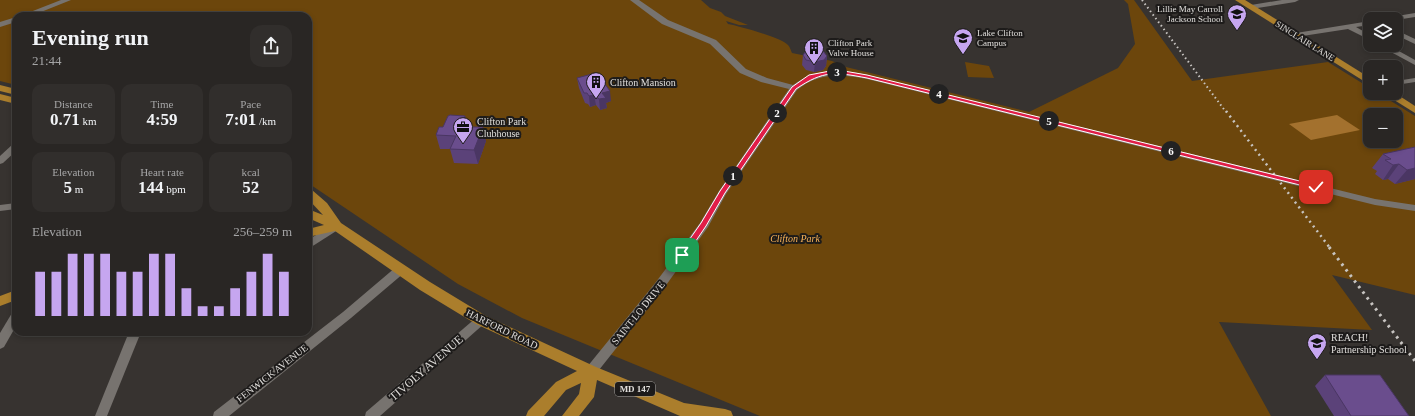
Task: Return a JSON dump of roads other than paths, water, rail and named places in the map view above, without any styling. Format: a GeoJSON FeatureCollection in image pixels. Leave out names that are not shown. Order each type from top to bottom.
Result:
{"type":"FeatureCollection","features":[{"type":"Feature","properties":{"kind":"main road","name":"SINCLAIR LANE"},"geometry":{"type":"LineString","coordinates":[[1239,0],[1363,78]]}},
{"type":"Feature","properties":{"kind":"main road"},"geometry":{"type":"LineString","coordinates":[[0,88],[12,91]]}},
{"type":"Feature","properties":{"kind":"main road"},"geometry":{"type":"LineString","coordinates":[[0,97],[12,100]]}},
{"type":"Feature","properties":{"kind":"main road"},"geometry":{"type":"LineString","coordinates":[[1399,100],[1415,110]]}},
{"type":"Feature","properties":{"kind":"main road","name":"HARFORD ROAD"},"geometry":{"type":"LineString","coordinates":[[312,196],[323,206],[336,226]]}},
{"type":"Feature","properties":{"kind":"main road","name":"HARFORD ROAD"},"geometry":{"type":"LineString","coordinates":[[312,215],[336,226],[400,270],[481,320],[677,412],[694,416]]}},
{"type":"Feature","properties":{"kind":"main road"},"geometry":{"type":"LineString","coordinates":[[312,226],[336,226]]}},
{"type":"Feature","properties":{"kind":"main road"},"geometry":{"type":"LineString","coordinates":[[312,232],[336,226]]}},
{"type":"Feature","properties":{"kind":"main road"},"geometry":{"type":"LineString","coordinates":[[0,301],[12,296]]}},
{"type":"Feature","properties":{"kind":"main road"},"geometry":{"type":"LineString","coordinates":[[534,416],[561,386],[591,371]]}},
{"type":"Feature","properties":{"kind":"main road"},"geometry":{"type":"LineString","coordinates":[[570,416],[586,397],[591,371]]}},
{"type":"Feature","properties":{"kind":"main road","name":"HARFORD ROAD"},"geometry":{"type":"LineString","coordinates":[[677,412],[725,416]]}},
{"type":"Feature","properties":{"kind":"street"},"geometry":{"type":"LineString","coordinates":[[35,12],[67,0]]}},
{"type":"Feature","properties":{"kind":"street"},"geometry":{"type":"LineString","coordinates":[[634,0],[665,22],[713,42],[743,71],[764,80],[794,88]]}},
{"type":"Feature","properties":{"kind":"street"},"geometry":{"type":"LineString","coordinates":[[1251,7],[1295,0]]}},
{"type":"Feature","properties":{"kind":"street"},"geometry":{"type":"LineString","coordinates":[[1403,17],[1415,15]]}},
{"type":"Feature","properties":{"kind":"street"},"geometry":{"type":"LineString","coordinates":[[0,25],[12,20]]}},
{"type":"Feature","properties":{"kind":"street"},"geometry":{"type":"LineString","coordinates":[[1296,35],[1363,24]]}},
{"type":"Feature","properties":{"kind":"street"},"geometry":{"type":"LineString","coordinates":[[1348,26],[1363,34]]}},
{"type":"Feature","properties":{"kind":"street"},"geometry":{"type":"LineString","coordinates":[[1403,36],[1415,42]]}},
{"type":"Feature","properties":{"kind":"street"},"geometry":{"type":"LineString","coordinates":[[1395,52],[1415,63]]}},
{"type":"Feature","properties":{"kind":"street","name":"SAINT LO DRIVE"},"geometry":{"type":"LineString","coordinates":[[591,371],[660,285],[704,225],[722,193],[794,88],[805,79],[818,74],[830,72],[851,73],[1280,177],[1375,202],[1415,208]]}},
{"type":"Feature","properties":{"kind":"street"},"geometry":{"type":"LineString","coordinates":[[1403,83],[1415,80]]}},
{"type":"Feature","properties":{"kind":"street"},"geometry":{"type":"LineString","coordinates":[[0,161],[12,150]]}},
{"type":"Feature","properties":{"kind":"street"},"geometry":{"type":"LineString","coordinates":[[0,208],[12,206]]}},
{"type":"Feature","properties":{"kind":"street"},"geometry":{"type":"LineString","coordinates":[[312,242],[336,226]]}},
{"type":"Feature","properties":{"kind":"street","name":"FENWICK AVENUE"},"geometry":{"type":"LineString","coordinates":[[219,416],[347,315],[400,270]]}},
{"type":"Feature","properties":{"kind":"street","name":"TIVOLY AVENUE"},"geometry":{"type":"LineString","coordinates":[[371,416],[481,320]]}},
{"type":"Feature","properties":{"kind":"street"},"geometry":{"type":"LineString","coordinates":[[0,344],[12,323]]}},
{"type":"Feature","properties":{"kind":"street"},"geometry":{"type":"LineString","coordinates":[[101,416],[133,336]]}},
{"type":"Feature","properties":{"kind":"railway"},"geometry":{"type":"LineString","coordinates":[[1142,0],[1226,112]]}},
{"type":"Feature","properties":{"kind":"railway"},"geometry":{"type":"LineString","coordinates":[[1226,111],[1330,248]]}},
{"type":"Feature","properties":{"kind":"railway"},"geometry":{"type":"LineString","coordinates":[[1329,247],[1415,361]]}},
{"type":"Feature","properties":{"kind":"place","name":"Lillie May Carroll Jackson School"},"geometry":{"type":"Point","coordinates":[1237,31]}},
{"type":"Feature","properties":{"kind":"place","name":"Lake Clifton Campus"},"geometry":{"type":"Point","coordinates":[963,55]}},
{"type":"Feature","properties":{"kind":"place","name":"Clifton Park Valve House"},"geometry":{"type":"Point","coordinates":[814,65]}},
{"type":"Feature","properties":{"kind":"place","name":"Clifton Mansion"},"geometry":{"type":"Point","coordinates":[596,99]}},
{"type":"Feature","properties":{"kind":"place","name":"Clifton Park Clubhouse"},"geometry":{"type":"Point","coordinates":[463,144]}},
{"type":"Feature","properties":{"kind":"place","name":"REACH! Partnership School"},"geometry":{"type":"Point","coordinates":[1317,360]}},
{"type":"Feature","properties":{"kind":"park label","name":"Clifton Park"},"geometry":{"type":"Point","coordinates":[795,238]}}]}
